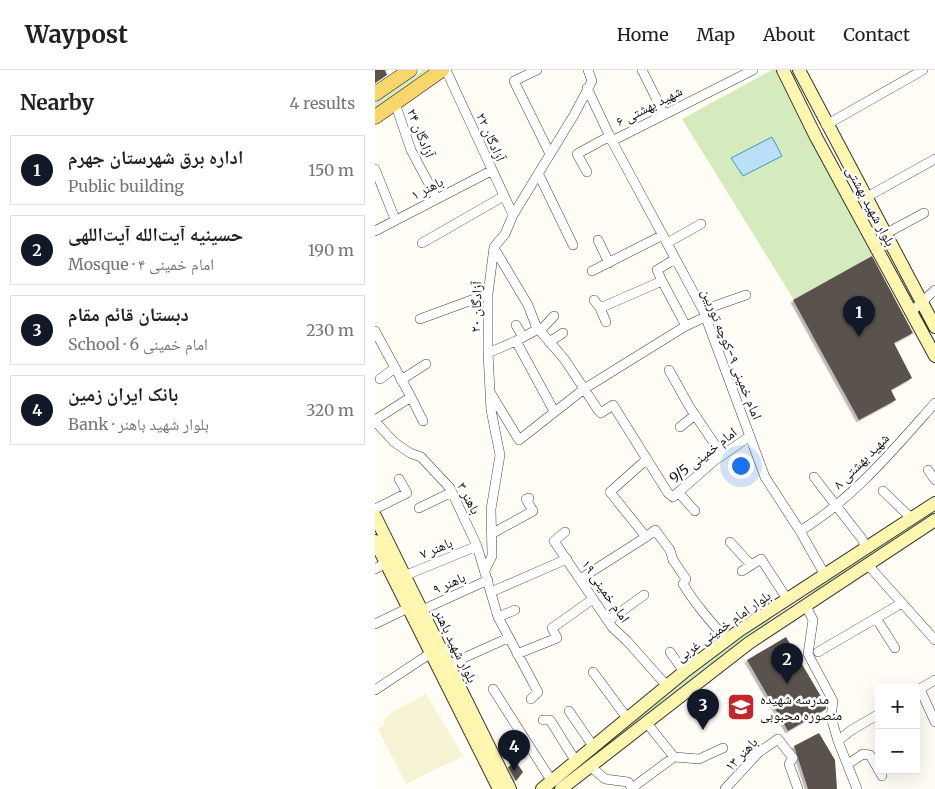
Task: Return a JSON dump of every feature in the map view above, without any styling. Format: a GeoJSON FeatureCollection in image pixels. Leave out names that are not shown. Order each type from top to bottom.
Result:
{"type":"FeatureCollection","features":[{"type":"Feature","properties":{"kind":"main road"},"geometry":{"type":"LineString","coordinates":[[375,94],[409,70]]}},
{"type":"Feature","properties":{"kind":"main road"},"geometry":{"type":"LineString","coordinates":[[375,117],[442,70]]}},
{"type":"Feature","properties":{"kind":"main road","name":"بلوار شهید بهشتی"},"geometry":{"type":"LineString","coordinates":[[783,70],[935,356]]}},
{"type":"Feature","properties":{"kind":"main road","name":"بلوار شهید بهشتی"},"geometry":{"type":"LineString","coordinates":[[799,70],[826,125],[935,328]]}},
{"type":"Feature","properties":{"kind":"main road","name":"بلوار امام خمینی غربی"},"geometry":{"type":"LineString","coordinates":[[541,789],[684,672],[727,640],[935,503]]}},
{"type":"Feature","properties":{"kind":"main road","name":"بلوار شهید باهنر"},"geometry":{"type":"LineString","coordinates":[[375,516],[510,789]]}},
{"type":"Feature","properties":{"kind":"main road"},"geometry":{"type":"LineString","coordinates":[[561,789],[749,643],[935,520]]}},
{"type":"Feature","properties":{"kind":"main road","name":"بلوار شهید باهنر"},"geometry":{"type":"LineString","coordinates":[[375,541],[381,566],[408,608],[499,789]]}},
{"type":"Feature","properties":{"kind":"main road"},"geometry":{"type":"LineString","coordinates":[[792,596],[806,606]]}},
{"type":"Feature","properties":{"kind":"street","name":"آزادگان ۲۲"},"geometry":{"type":"LineString","coordinates":[[446,70],[491,171],[513,215]]}},
{"type":"Feature","properties":{"kind":"street"},"geometry":{"type":"LineString","coordinates":[[537,70],[514,81],[550,154]]}},
{"type":"Feature","properties":{"kind":"street","name":"آزادگان ۲۰"},"geometry":{"type":"LineString","coordinates":[[485,570],[492,556],[491,509],[500,455],[491,410],[488,353],[488,294],[494,247],[505,234],[513,215],[539,175],[587,88],[591,80],[588,70]]}},
{"type":"Feature","properties":{"kind":"street"},"geometry":{"type":"LineString","coordinates":[[642,70],[664,114]]}},
{"type":"Feature","properties":{"kind":"street","name":"شهید بهشتی ۶"},"geometry":{"type":"LineString","coordinates":[[587,172],[577,154],[753,70]]}},
{"type":"Feature","properties":{"kind":"street"},"geometry":{"type":"LineString","coordinates":[[826,125],[923,70]]}},
{"type":"Feature","properties":{"kind":"street","name":"امام خمینی ۹-کوچه توربین"},"geometry":{"type":"LineString","coordinates":[[587,88],[611,138],[704,314],[765,477],[801,532],[825,575]]}},
{"type":"Feature","properties":{"kind":"street","name":"آزادگان ۲۴"},"geometry":{"type":"LineString","coordinates":[[395,104],[411,150],[437,199]]}},
{"type":"Feature","properties":{"kind":"street"},"geometry":{"type":"LineString","coordinates":[[865,198],[935,159]]}},
{"type":"Feature","properties":{"kind":"street"},"geometry":{"type":"LineString","coordinates":[[375,170],[395,219]]}},
{"type":"Feature","properties":{"kind":"street","name":"باهنر ۱"},"geometry":{"type":"LineString","coordinates":[[375,231],[491,171]]}},
{"type":"Feature","properties":{"kind":"street"},"geometry":{"type":"LineString","coordinates":[[539,175],[573,245]]}},
{"type":"Feature","properties":{"kind":"street"},"geometry":{"type":"LineString","coordinates":[[422,243],[504,196]]}},
{"type":"Feature","properties":{"kind":"street"},"geometry":{"type":"LineString","coordinates":[[885,234],[923,213]]}},
{"type":"Feature","properties":{"kind":"street"},"geometry":{"type":"LineString","coordinates":[[592,271],[701,224]]}},
{"type":"Feature","properties":{"kind":"street"},"geometry":{"type":"LineString","coordinates":[[598,240],[609,263]]}},
{"type":"Feature","properties":{"kind":"street"},"geometry":{"type":"LineString","coordinates":[[494,247],[539,330],[565,360],[601,413],[613,405],[668,493],[675,494],[695,511]]}},
{"type":"Feature","properties":{"kind":"street"},"geometry":{"type":"LineString","coordinates":[[675,259],[657,270],[685,326]]}},
{"type":"Feature","properties":{"kind":"street"},"geometry":{"type":"LineString","coordinates":[[606,322],[597,304],[661,281]]}},
{"type":"Feature","properties":{"kind":"street"},"geometry":{"type":"LineString","coordinates":[[911,312],[935,290]]}},
{"type":"Feature","properties":{"kind":"street"},"geometry":{"type":"LineString","coordinates":[[420,319],[488,294]]}},
{"type":"Feature","properties":{"kind":"street"},"geometry":{"type":"LineString","coordinates":[[490,392],[519,440],[584,389],[704,314],[746,295]]}},
{"type":"Feature","properties":{"kind":"street"},"geometry":{"type":"LineString","coordinates":[[488,353],[539,330],[554,316]]}},
{"type":"Feature","properties":{"kind":"street"},"geometry":{"type":"LineString","coordinates":[[516,325],[519,339],[555,411]]}},
{"type":"Feature","properties":{"kind":"street"},"geometry":{"type":"LineString","coordinates":[[549,342],[563,332]]}},
{"type":"Feature","properties":{"kind":"street"},"geometry":{"type":"LineString","coordinates":[[376,334],[423,421]]}},
{"type":"Feature","properties":{"kind":"street"},"geometry":{"type":"LineString","coordinates":[[722,361],[764,481],[765,477]]}},
{"type":"Feature","properties":{"kind":"street"},"geometry":{"type":"LineString","coordinates":[[401,380],[426,364]]}},
{"type":"Feature","properties":{"kind":"street"},"geometry":{"type":"LineString","coordinates":[[380,379],[395,368]]}},
{"type":"Feature","properties":{"kind":"street"},"geometry":{"type":"LineString","coordinates":[[669,370],[695,415],[722,455]]}},
{"type":"Feature","properties":{"kind":"street"},"geometry":{"type":"LineString","coordinates":[[375,420],[411,397]]}},
{"type":"Feature","properties":{"kind":"street","name":"شهید بهشتی ۸"},"geometry":{"type":"LineString","coordinates":[[801,532],[826,516],[874,470],[935,403]]}},
{"type":"Feature","properties":{"kind":"street"},"geometry":{"type":"LineString","coordinates":[[679,427],[695,415]]}},
{"type":"Feature","properties":{"kind":"street","name":"باهنر ۳"},"geometry":{"type":"LineString","coordinates":[[375,420],[394,442],[410,453],[421,457],[451,492],[477,546],[498,617],[538,692],[531,700]]}},
{"type":"Feature","properties":{"kind":"street","name":"امام خمینی 9/5"},"geometry":{"type":"LineString","coordinates":[[675,494],[722,455],[750,436]]}},
{"type":"Feature","properties":{"kind":"street"},"geometry":{"type":"LineString","coordinates":[[645,537],[610,492],[647,459]]}},
{"type":"Feature","properties":{"kind":"street"},"geometry":{"type":"LineString","coordinates":[[928,470],[935,480]]}},
{"type":"Feature","properties":{"kind":"street"},"geometry":{"type":"LineString","coordinates":[[814,476],[862,539],[866,548]]}},
{"type":"Feature","properties":{"kind":"street"},"geometry":{"type":"LineString","coordinates":[[375,509],[407,493],[399,479]]}},
{"type":"Feature","properties":{"kind":"street"},"geometry":{"type":"LineString","coordinates":[[883,491],[912,519]]}},
{"type":"Feature","properties":{"kind":"street"},"geometry":{"type":"LineString","coordinates":[[419,508],[451,492]]}},
{"type":"Feature","properties":{"kind":"street"},"geometry":{"type":"LineString","coordinates":[[493,533],[533,511],[526,499],[529,498]]}},
{"type":"Feature","properties":{"kind":"street"},"geometry":{"type":"LineString","coordinates":[[580,579],[655,530],[670,550],[673,560],[686,579],[683,581],[687,590],[707,618],[727,640]]}},
{"type":"Feature","properties":{"kind":"street","name":"امام خمینی ۱۹"},"geometry":{"type":"LineString","coordinates":[[565,532],[554,541],[608,621],[667,686]]}},
{"type":"Feature","properties":{"kind":"street"},"geometry":{"type":"LineString","coordinates":[[730,542],[751,565]]}},
{"type":"Feature","properties":{"kind":"street","name":"باهنر ۷"},"geometry":{"type":"LineString","coordinates":[[405,576],[477,546]]}},
{"type":"Feature","properties":{"kind":"street"},"geometry":{"type":"LineString","coordinates":[[491,592],[567,559]]}},
{"type":"Feature","properties":{"kind":"street"},"geometry":{"type":"LineString","coordinates":[[741,571],[761,559],[792,596]]}},
{"type":"Feature","properties":{"kind":"street"},"geometry":{"type":"LineString","coordinates":[[869,565],[935,640]]}},
{"type":"Feature","properties":{"kind":"street","name":"باهنر ۹"},"geometry":{"type":"LineString","coordinates":[[421,610],[488,580]]}},
{"type":"Feature","properties":{"kind":"street"},"geometry":{"type":"LineString","coordinates":[[608,621],[644,595]]}},
{"type":"Feature","properties":{"kind":"street"},"geometry":{"type":"LineString","coordinates":[[517,654],[557,638],[552,628],[593,599]]}},
{"type":"Feature","properties":{"kind":"street"},"geometry":{"type":"LineString","coordinates":[[818,652],[902,603]]}},
{"type":"Feature","properties":{"kind":"street"},"geometry":{"type":"LineString","coordinates":[[806,606],[813,620],[807,654],[833,701],[831,717],[857,789]]}},
{"type":"Feature","properties":{"kind":"street"},"geometry":{"type":"LineString","coordinates":[[375,624],[408,608]]}},
{"type":"Feature","properties":{"kind":"street"},"geometry":{"type":"LineString","coordinates":[[498,617],[515,610]]}},
{"type":"Feature","properties":{"kind":"street"},"geometry":{"type":"LineString","coordinates":[[876,618],[895,648]]}},
{"type":"Feature","properties":{"kind":"street"},"geometry":{"type":"LineString","coordinates":[[448,665],[508,638]]}},
{"type":"Feature","properties":{"kind":"street"},"geometry":{"type":"LineString","coordinates":[[670,652],[684,672]]}},
{"type":"Feature","properties":{"kind":"street"},"geometry":{"type":"LineString","coordinates":[[375,690],[431,653]]}},
{"type":"Feature","properties":{"kind":"street"},"geometry":{"type":"LineString","coordinates":[[593,672],[627,718]]}},
{"type":"Feature","properties":{"kind":"street"},"geometry":{"type":"LineString","coordinates":[[920,689],[935,680]]}},
{"type":"Feature","properties":{"kind":"street"},"geometry":{"type":"LineString","coordinates":[[493,689],[551,780]]}},
{"type":"Feature","properties":{"kind":"street"},"geometry":{"type":"LineString","coordinates":[[920,694],[935,722]]}},
{"type":"Feature","properties":{"kind":"street"},"geometry":{"type":"LineString","coordinates":[[569,711],[593,746]]}},
{"type":"Feature","properties":{"kind":"street"},"geometry":{"type":"LineString","coordinates":[[839,741],[850,731],[875,716]]}},
{"type":"Feature","properties":{"kind":"street"},"geometry":{"type":"LineString","coordinates":[[543,720],[550,720],[575,760]]}},
{"type":"Feature","properties":{"kind":"street"},"geometry":{"type":"LineString","coordinates":[[646,722],[674,757]]}},
{"type":"Feature","properties":{"kind":"street","name":"باهنر ۱۳"},"geometry":{"type":"LineString","coordinates":[[725,789],[759,752],[778,739],[793,758],[789,764],[798,789]]}},
{"type":"Feature","properties":{"kind":"street"},"geometry":{"type":"LineString","coordinates":[[590,766],[605,779],[628,782],[632,788],[674,757],[699,760],[723,748]]}},
{"type":"Feature","properties":{"kind":"street"},"geometry":{"type":"LineString","coordinates":[[848,764],[863,754],[870,755],[882,776]]}},
{"type":"Feature","properties":{"kind":"shaded area"},"geometry":{"type":"Polygon","coordinates":[[[426,694],[463,756],[406,784],[378,729],[385,725],[384,720],[391,713],[426,694]]]}},
{"type":"Feature","properties":{"kind":"green space"},"geometry":{"type":"Polygon","coordinates":[[[423,70],[430,70],[375,108],[375,103],[423,70]]]}},
{"type":"Feature","properties":{"kind":"green space"},"geometry":{"type":"Polygon","coordinates":[[[772,70],[776,70],[873,255],[794,300],[682,119],[772,70]]]}},
{"type":"Feature","properties":{"kind":"green space"},"geometry":{"type":"Polygon","coordinates":[[[935,507],[935,514],[808,596],[828,578],[935,507]]]}},
{"type":"Feature","properties":{"kind":"green space"},"geometry":{"type":"Polygon","coordinates":[[[780,609],[765,625],[653,710],[556,789],[547,789],[723,647],[780,609]]]}},
{"type":"Feature","properties":{"kind":"water"},"geometry":{"type":"Polygon","coordinates":[[[772,137],[782,156],[743,176],[731,158],[772,137]]]}},
{"type":"Feature","properties":{"kind":"building"},"geometry":{"type":"Polygon","coordinates":[[[375,70],[385,70],[387,75],[375,83],[375,70]]]}},
{"type":"Feature","properties":{"kind":"building"},"geometry":{"type":"Polygon","coordinates":[[[872,256],[913,333],[894,343],[912,378],[891,390],[896,400],[859,420],[793,300],[872,256]]]}},
{"type":"Feature","properties":{"kind":"building"},"geometry":{"type":"Polygon","coordinates":[[[786,637],[826,705],[826,709],[788,731],[747,660],[786,637]]]}},
{"type":"Feature","properties":{"kind":"building"},"geometry":{"type":"Polygon","coordinates":[[[819,733],[835,760],[837,789],[808,789],[794,746],[819,733]]]}},
{"type":"Feature","properties":{"kind":"building"},"geometry":{"type":"Polygon","coordinates":[[[516,762],[523,772],[516,781],[508,767],[516,762]]]}},
{"type":"Feature","properties":{"kind":"place","name":"اداره برق شهرستان جهرم"},"geometry":{"type":"Point","coordinates":[859,337]}},
{"type":"Feature","properties":{"kind":"place","name":"حسینیه آیت‌الله آیت‌اللهی"},"geometry":{"type":"Point","coordinates":[787,684]}},
{"type":"Feature","properties":{"kind":"place","name":"مدرسه شهیده منصوره محبوبی"},"geometry":{"type":"Point","coordinates":[741,707]}},
{"type":"Feature","properties":{"kind":"place","name":"دبستان قائم مقام"},"geometry":{"type":"Point","coordinates":[703,730]}},
{"type":"Feature","properties":{"kind":"place","name":"بانک ایران زمین"},"geometry":{"type":"Point","coordinates":[514,771]}}]}
